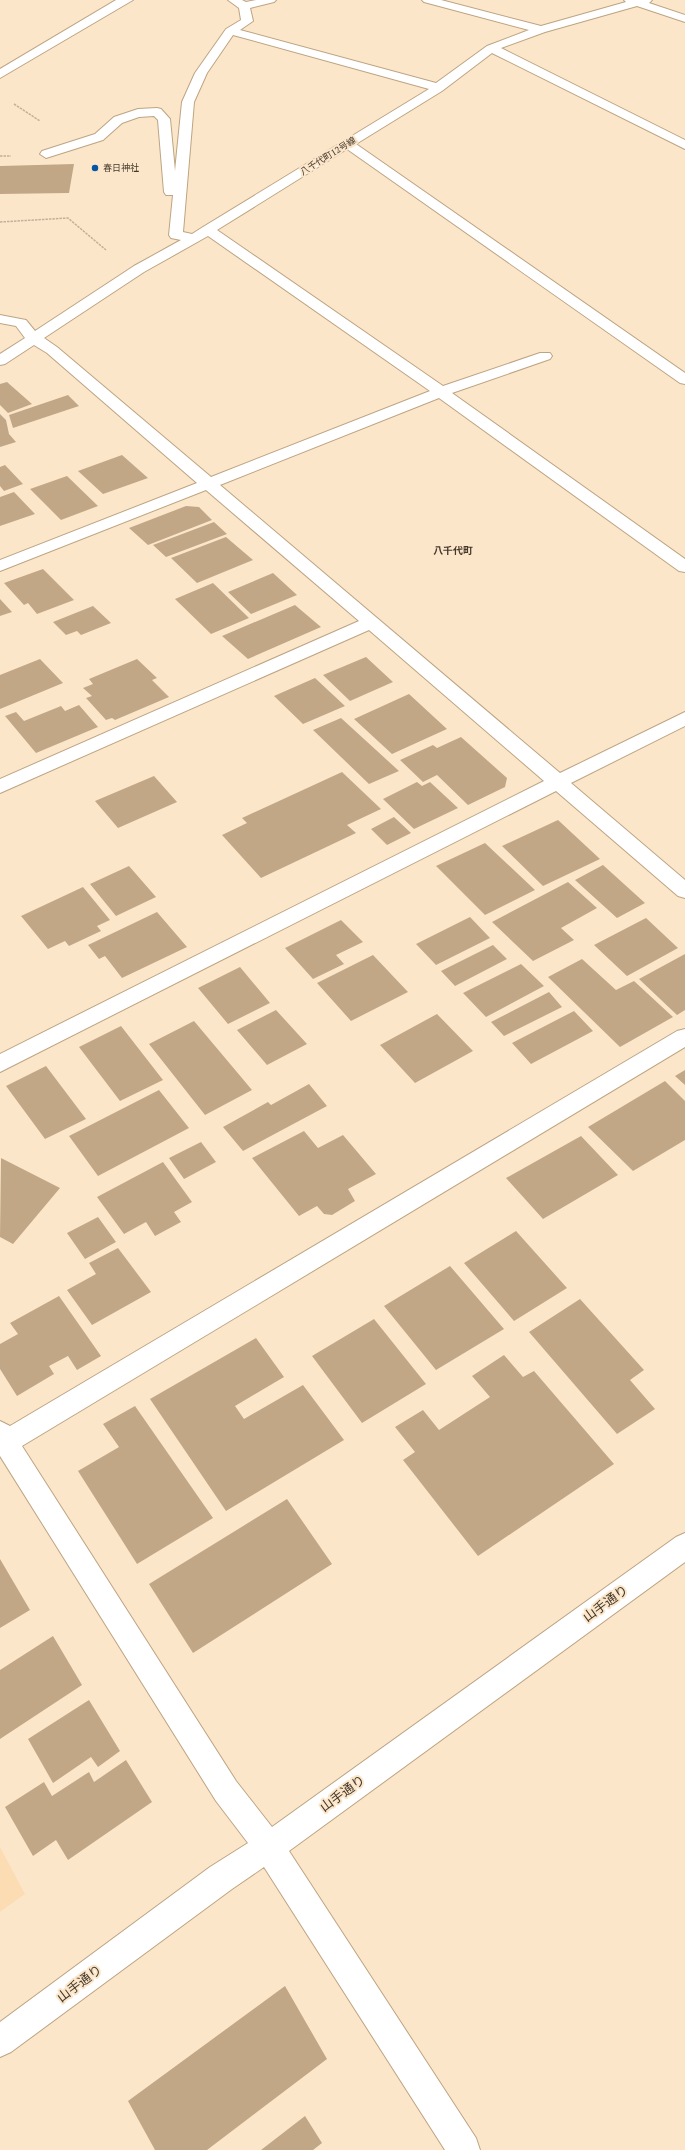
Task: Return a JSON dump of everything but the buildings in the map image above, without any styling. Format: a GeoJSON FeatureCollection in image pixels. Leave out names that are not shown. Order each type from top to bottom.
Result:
{"type":"FeatureCollection","features":[{"type":"Feature","properties":{"kind":"street"},"geometry":{"type":"LineString","coordinates":[[0,74],[68,32],[116,4],[126,0]]}},
{"type":"Feature","properties":{"kind":"street"},"geometry":{"type":"LineString","coordinates":[[176,235],[188,102],[201,73],[230,31],[247,21],[239,3],[270,0]]}},
{"type":"Feature","properties":{"kind":"street"},"geometry":{"type":"LineString","coordinates":[[428,0],[541,30]]}},
{"type":"Feature","properties":{"kind":"street"},"geometry":{"type":"LineString","coordinates":[[637,1],[685,19]]}},
{"type":"Feature","properties":{"kind":"street","name":"八千代町12号線"},"geometry":{"type":"LineString","coordinates":[[0,361],[139,269],[208,230],[438,88],[491,48],[541,30],[637,1]]}},
{"type":"Feature","properties":{"kind":"street"},"geometry":{"type":"LineString","coordinates":[[230,31],[414,80],[438,88]]}},
{"type":"Feature","properties":{"kind":"street"},"geometry":{"type":"LineString","coordinates":[[491,48],[685,145]]}},
{"type":"Feature","properties":{"kind":"street"},"geometry":{"type":"LineString","coordinates":[[46,154],[99,137],[118,120],[138,113],[157,112],[164,119],[176,235]]}},
{"type":"Feature","properties":{"kind":"street"},"geometry":{"type":"LineString","coordinates":[[348,144],[685,380]]}},
{"type":"Feature","properties":{"kind":"street"},"geometry":{"type":"LineString","coordinates":[[208,230],[441,392],[685,567]]}},
{"type":"Feature","properties":{"kind":"street"},"geometry":{"type":"LineString","coordinates":[[176,235],[193,238]]}},
{"type":"Feature","properties":{"kind":"street"},"geometry":{"type":"LineString","coordinates":[[2,320],[21,323],[33,338],[52,350],[209,483],[685,891]]}},
{"type":"Feature","properties":{"kind":"street"},"geometry":{"type":"LineString","coordinates":[[0,566],[441,392],[545,356]]}},
{"type":"Feature","properties":{"kind":"street"},"geometry":{"type":"LineString","coordinates":[[0,787],[372,622]]}},
{"type":"Feature","properties":{"kind":"street"},"geometry":{"type":"LineString","coordinates":[[0,1064],[557,781],[685,718]]}},
{"type":"Feature","properties":{"kind":"street"},"geometry":{"type":"LineString","coordinates":[[464,2150],[314,1920],[269,1847],[226,1792],[3,1438],[685,1037]]}},
{"type":"Feature","properties":{"kind":"street","name":"山手通り"},"geometry":{"type":"LineString","coordinates":[[0,2042],[221,1878],[269,1847],[685,1546]]}},
{"type":"Feature","properties":{"kind":"path"},"geometry":{"type":"LineString","coordinates":[[0,222],[68,218],[122,264],[139,269]]}},
{"type":"Feature","properties":{"kind":"shaded area"},"geometry":{"type":"Polygon","coordinates":[[[0,1847],[25,1894],[0,1912],[0,1847]]]}},
{"type":"Feature","properties":{"kind":"place","name":"春日神社"},"geometry":{"type":"Point","coordinates":[95,168]}},
{"type":"Feature","properties":{"kind":"district","name":"八千代町"},"geometry":{"type":"Point","coordinates":[453,550]}}]}
